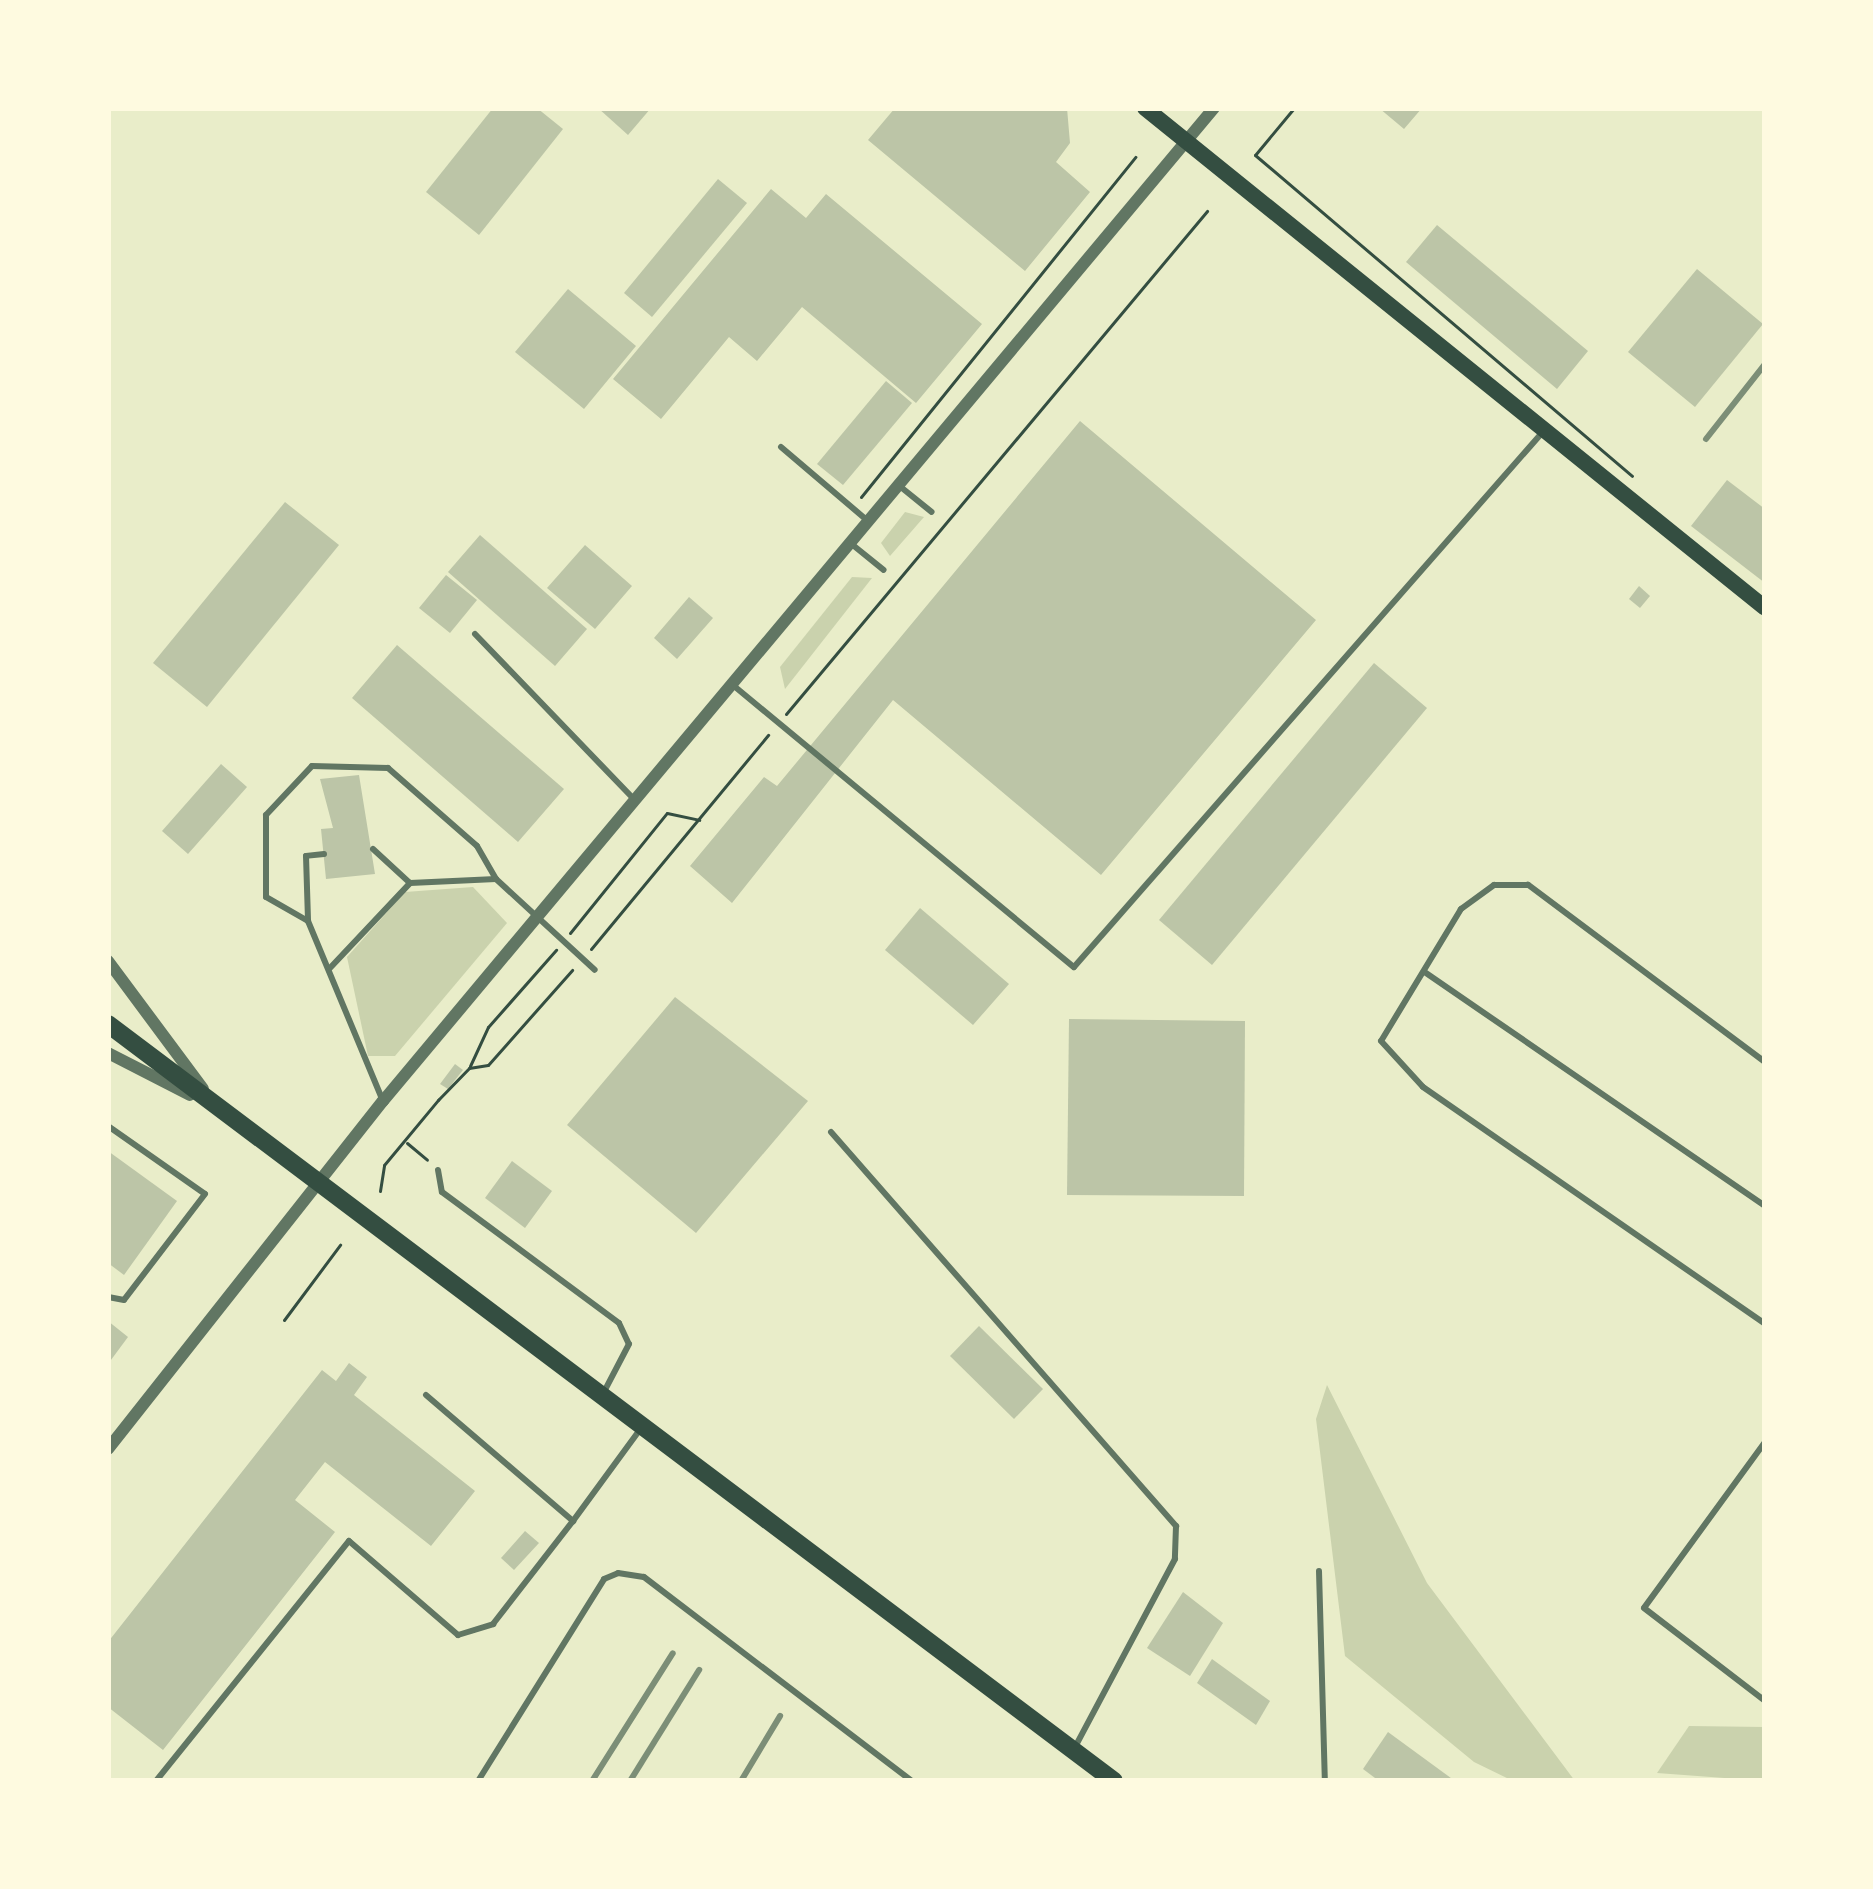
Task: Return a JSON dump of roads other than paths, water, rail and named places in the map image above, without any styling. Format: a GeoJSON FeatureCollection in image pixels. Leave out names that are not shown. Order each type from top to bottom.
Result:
{"type":"FeatureCollection","features":[{"type":"Feature","properties":{"kind":"main road"},"geometry":{"type":"LineString","coordinates":[[1145,108],[1542,433],[1765,608]]}},
{"type":"Feature","properties":{"kind":"main road"},"geometry":{"type":"LineString","coordinates":[[108,1024],[213,1106],[648,1421],[1114,1781]]}},
{"type":"Feature","properties":{"kind":"street"},"geometry":{"type":"LineString","coordinates":[[108,1449],[383,1101],[872,525],[1214,108]]}},
{"type":"Feature","properties":{"kind":"street"},"geometry":{"type":"LineString","coordinates":[[108,961],[213,1106]]}},
{"type":"Feature","properties":{"kind":"street"},"geometry":{"type":"LineString","coordinates":[[108,1053],[213,1106]]}},
{"type":"Feature","properties":{"kind":"lane"},"geometry":{"type":"LineString","coordinates":[[734,686],[1074,967],[1542,433]]}},
{"type":"Feature","properties":{"kind":"lane"},"geometry":{"type":"LineString","coordinates":[[781,447],[872,525]]}},
{"type":"Feature","properties":{"kind":"lane"},"geometry":{"type":"LineString","coordinates":[[902,488],[932,512]]}},
{"type":"Feature","properties":{"kind":"lane"},"geometry":{"type":"LineString","coordinates":[[854,546],[884,570]]}},
{"type":"Feature","properties":{"kind":"lane"},"geometry":{"type":"LineString","coordinates":[[475,634],[637,802]]}},
{"type":"Feature","properties":{"kind":"lane"},"geometry":{"type":"LineString","coordinates":[[308,921],[266,897],[266,815],[312,766],[388,769],[478,846],[496,879],[542,916],[595,970]]}},
{"type":"Feature","properties":{"kind":"lane"},"geometry":{"type":"LineString","coordinates":[[373,849],[410,883]]}},
{"type":"Feature","properties":{"kind":"lane"},"geometry":{"type":"LineString","coordinates":[[324,854],[306,856],[308,921],[383,1101]]}},
{"type":"Feature","properties":{"kind":"lane"},"geometry":{"type":"LineString","coordinates":[[329,968],[410,883],[496,879]]}},
{"type":"Feature","properties":{"kind":"lane"},"geometry":{"type":"LineString","coordinates":[[1765,1062],[1528,885],[1494,885],[1461,909],[1381,1041],[1395,1065],[1765,1324]]}},
{"type":"Feature","properties":{"kind":"lane"},"geometry":{"type":"LineString","coordinates":[[1426,973],[1765,1206]]}},
{"type":"Feature","properties":{"kind":"lane"},"geometry":{"type":"LineString","coordinates":[[108,1126],[205,1194],[124,1300],[108,1298]]}},
{"type":"Feature","properties":{"kind":"lane"},"geometry":{"type":"LineString","coordinates":[[831,1132],[1176,1526],[1174,1559],[1073,1750]]}},
{"type":"Feature","properties":{"kind":"lane"},"geometry":{"type":"LineString","coordinates":[[438,1170],[442,1192],[619,1323],[628,1344],[605,1390]]}},
{"type":"Feature","properties":{"kind":"lane"},"geometry":{"type":"LineString","coordinates":[[426,1395],[573,1521]]}},
{"type":"Feature","properties":{"kind":"lane"},"geometry":{"type":"LineString","coordinates":[[156,1781],[349,1541],[458,1635],[493,1624],[648,1421]]}},
{"type":"Feature","properties":{"kind":"lane"},"geometry":{"type":"LineString","coordinates":[[1765,1442],[1644,1608],[1765,1701]]}},
{"type":"Feature","properties":{"kind":"lane"},"geometry":{"type":"LineString","coordinates":[[1319,1571],[1325,1781]]}},
{"type":"Feature","properties":{"kind":"lane"},"geometry":{"type":"LineString","coordinates":[[478,1781],[604,1580],[618,1573],[644,1577],[912,1781]]}},
{"type":"Feature","properties":{"kind":"railway"},"geometry":{"type":"LineString","coordinates":[[1706,439],[1765,364]]}},
{"type":"Feature","properties":{"kind":"railway"},"geometry":{"type":"LineString","coordinates":[[592,1781],[673,1653]]}},
{"type":"Feature","properties":{"kind":"railway"},"geometry":{"type":"LineString","coordinates":[[630,1781],[699,1670]]}},
{"type":"Feature","properties":{"kind":"railway"},"geometry":{"type":"LineString","coordinates":[[741,1781],[780,1716]]}}]}
